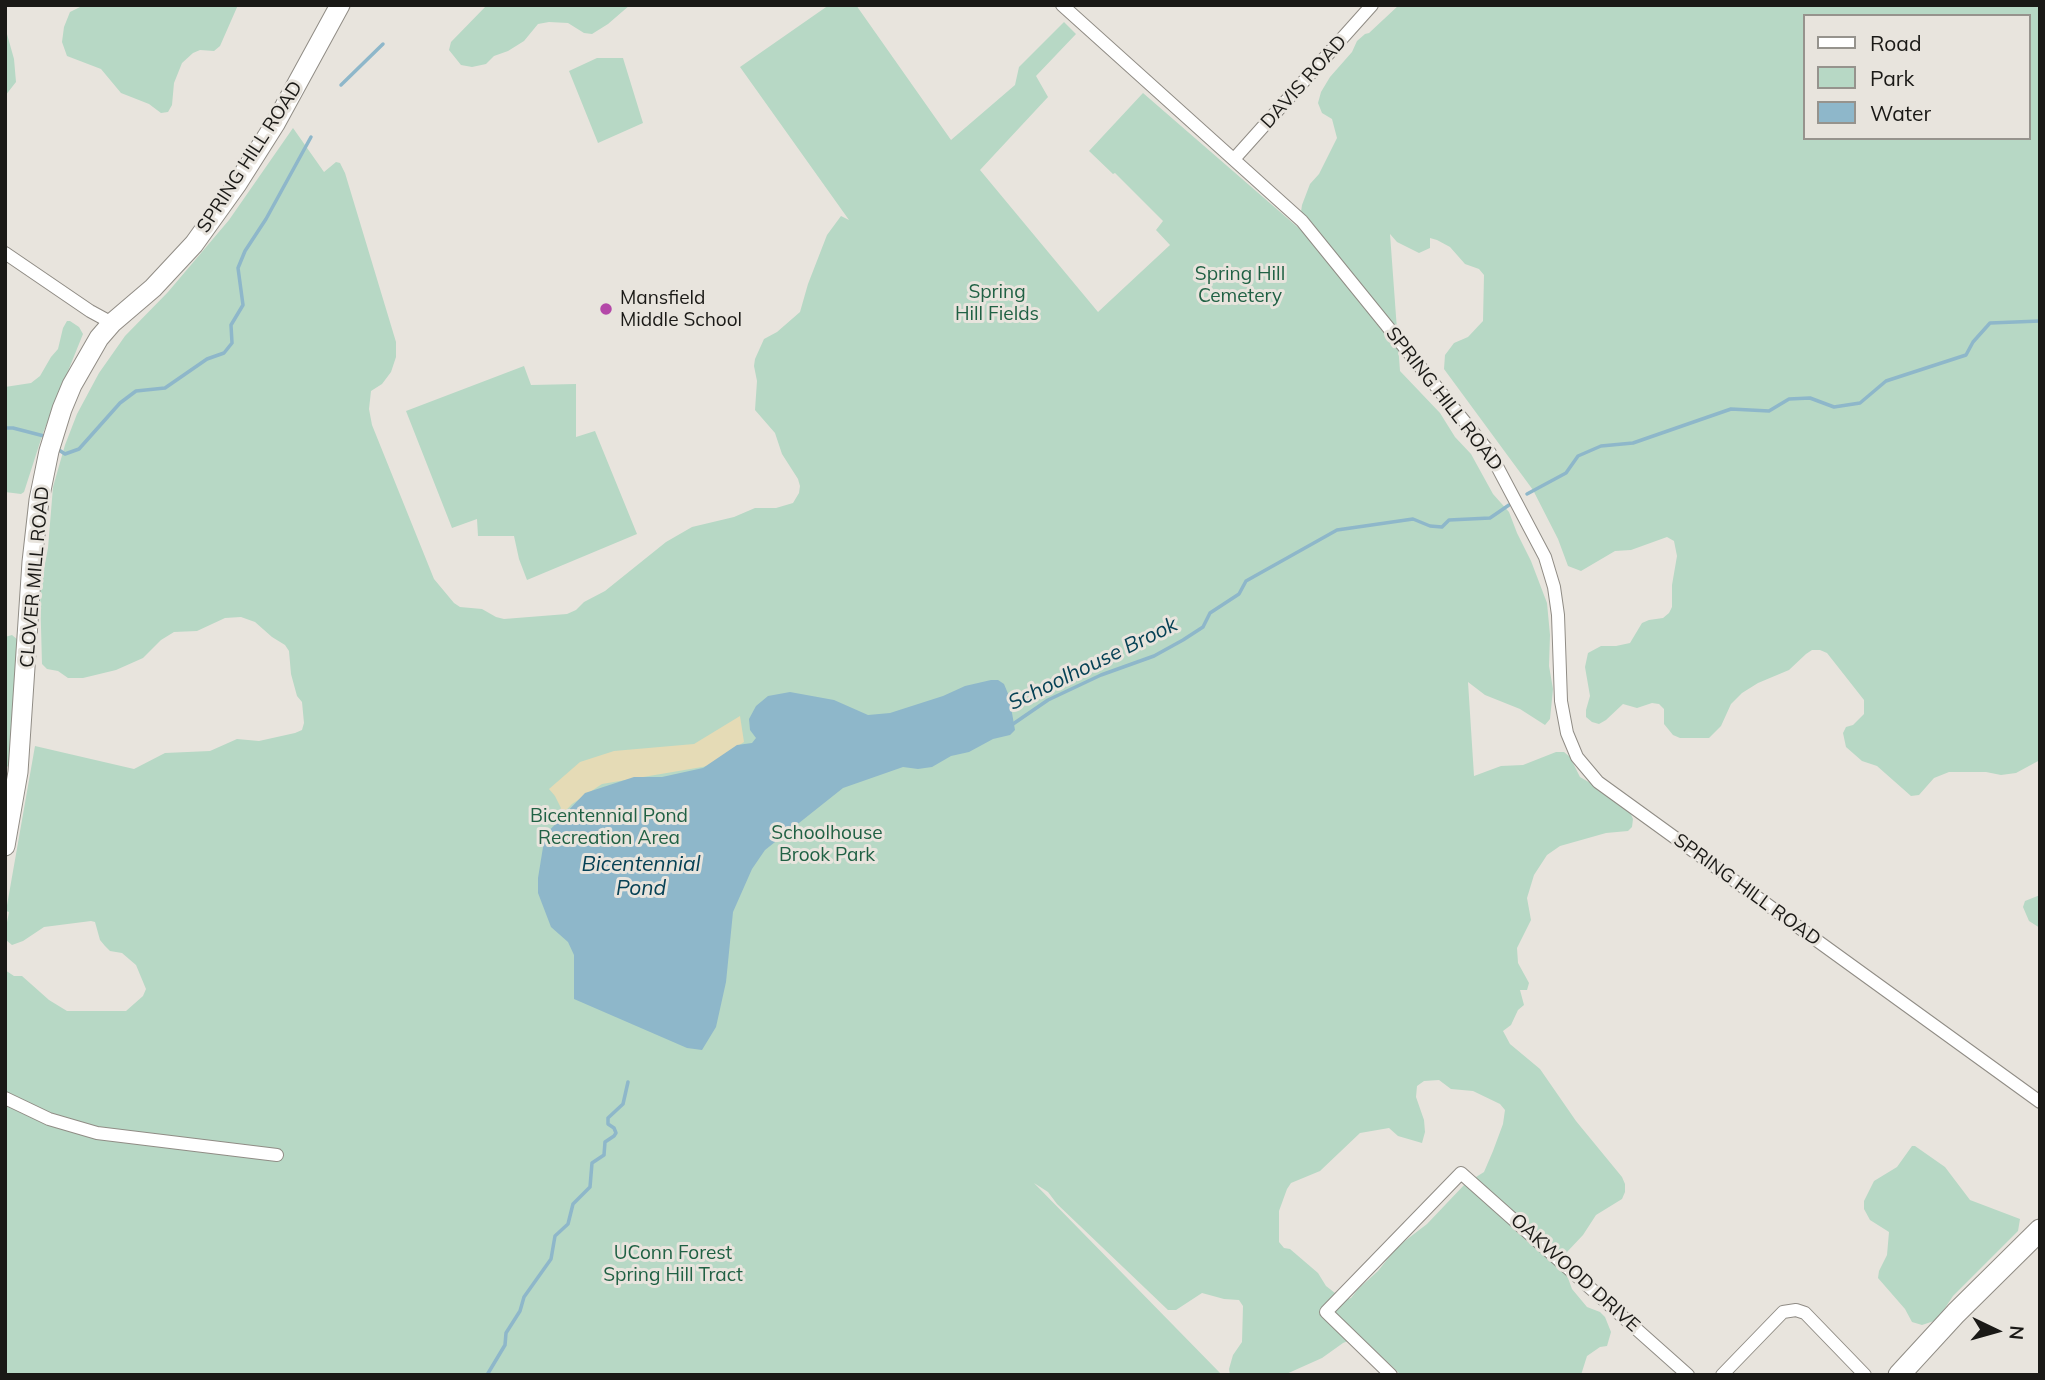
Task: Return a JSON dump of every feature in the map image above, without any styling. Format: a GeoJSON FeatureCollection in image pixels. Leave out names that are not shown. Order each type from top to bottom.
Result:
{"type":"FeatureCollection","features":[{"type":"Feature","properties":{"kind":"main road"},"geometry":{"type":"LineString","coordinates":[[1899,1375],[1956,1312],[2040,1230]]}},
{"type":"Feature","properties":{"kind":"street","name":"SPRING HILL ROAD"},"geometry":{"type":"LineString","coordinates":[[112,323],[153,288],[201,234],[275,124],[340,5]]}},
{"type":"Feature","properties":{"kind":"street","name":"SPRING HILL ROAD"},"geometry":{"type":"LineString","coordinates":[[1062,5],[1302,221],[1490,453],[1545,557],[1554,587],[1558,615],[1561,701],[1567,733],[1577,757],[1598,782],[2040,1102]]}},
{"type":"Feature","properties":{"kind":"street","name":"DAVIS ROAD"},"geometry":{"type":"LineString","coordinates":[[1235,158],[1372,5]]}},
{"type":"Feature","properties":{"kind":"street"},"geometry":{"type":"LineString","coordinates":[[5,253],[112,323]]}},
{"type":"Feature","properties":{"kind":"street","name":"CLOVER MILL ROAD"},"geometry":{"type":"LineString","coordinates":[[5,846],[18,772],[32,562],[39,500],[49,451],[72,385],[99,338],[112,323]]}},
{"type":"Feature","properties":{"kind":"street"},"geometry":{"type":"LineString","coordinates":[[5,1098],[49,1119],[97,1133],[277,1155]]}},
{"type":"Feature","properties":{"kind":"street","name":"OAKWOOD DRIVE"},"geometry":{"type":"LineString","coordinates":[[1391,1375],[1326,1312],[1461,1173],[1688,1375]]}},
{"type":"Feature","properties":{"kind":"street"},"geometry":{"type":"LineString","coordinates":[[1722,1375],[1783,1312],[1796,1310],[1805,1313],[1865,1375]]}},
{"type":"Feature","properties":{"kind":"green space"},"geometry":{"type":"Polygon","coordinates":[[[84,5],[238,5],[220,46],[214,51],[200,50],[193,53],[182,63],[174,83],[172,105],[168,112],[161,113],[149,104],[121,93],[101,69],[67,56],[62,42],[64,27],[70,12],[84,5]]]}},
{"type":"Feature","properties":{"kind":"green space"},"geometry":{"type":"Polygon","coordinates":[[[487,5],[630,5],[592,34],[584,33],[568,23],[538,24],[524,41],[494,56],[486,64],[472,67],[461,65],[449,50],[451,42],[487,5]]]}},
{"type":"Feature","properties":{"kind":"green space"},"geometry":{"type":"Polygon","coordinates":[[[829,5],[856,5],[951,140],[1015,85],[1019,67],[1064,22],[1076,34],[1036,76],[1048,97],[980,170],[1098,312],[1170,245],[1156,230],[1163,221],[1089,151],[1143,93],[1309,237],[1310,229],[1301,212],[1302,205],[1310,184],[1319,174],[1337,138],[1332,119],[1322,113],[1318,103],[1321,92],[1352,52],[1357,41],[1399,5],[2040,5],[2040,760],[2016,773],[2001,775],[1986,772],[1949,772],[1934,778],[1919,795],[1911,796],[1877,766],[1862,761],[1846,747],[1843,733],[1846,727],[1853,725],[1864,714],[1864,700],[1827,653],[1820,650],[1812,650],[1789,670],[1742,693],[1731,704],[1721,726],[1709,738],[1680,738],[1673,735],[1664,724],[1664,709],[1659,704],[1652,703],[1637,708],[1623,704],[1606,720],[1599,724],[1592,722],[1586,717],[1590,696],[1585,667],[1588,653],[1601,646],[1630,643],[1642,623],[1663,618],[1669,613],[1672,607],[1672,585],[1677,556],[1674,541],[1667,537],[1631,550],[1615,551],[1581,571],[1568,566],[1558,539],[1533,490],[1444,369],[1445,355],[1454,343],[1468,337],[1483,321],[1484,275],[1479,269],[1465,264],[1450,247],[1437,240],[1430,238],[1430,248],[1419,253],[1397,242],[1390,234],[1400,371],[1440,413],[1455,437],[1471,454],[1493,494],[1509,512],[1547,603],[1549,666],[1553,689],[1550,719],[1545,725],[1520,709],[1485,695],[1468,682],[1474,776],[1501,766],[1523,765],[1556,752],[1564,752],[1570,757],[1580,777],[1613,796],[1630,812],[1633,819],[1632,827],[1628,831],[1606,833],[1560,846],[1547,855],[1534,875],[1527,898],[1531,920],[1517,948],[1518,963],[1529,983],[1527,990],[1520,990],[1524,1005],[1518,1010],[1511,1025],[1503,1031],[1510,1044],[1540,1069],[1625,1184],[1622,1199],[1596,1215],[1564,1259],[1572,1289],[1587,1307],[1605,1317],[1611,1332],[1607,1346],[1600,1347],[1587,1356],[1581,1375],[1401,1375],[1360,1336],[1343,1343],[1322,1358],[1284,1375],[1230,1375],[1233,1355],[1242,1342],[1243,1306],[1239,1300],[1202,1293],[1176,1310],[1168,1310],[1057,1204],[1048,1192],[1034,1183],[1222,1375],[5,1375],[5,970],[14,976],[22,976],[49,1000],[67,1011],[126,1011],[143,996],[146,989],[136,965],[122,953],[110,951],[100,940],[95,922],[44,927],[12,945],[6,940],[9,912],[6,911],[35,746],[134,769],[165,753],[210,751],[237,739],[259,741],[295,733],[302,730],[304,723],[302,702],[297,696],[291,674],[289,651],[255,622],[241,617],[225,618],[197,631],[174,632],[161,640],[143,658],[116,670],[83,678],[68,678],[42,664],[40,590],[48,548],[53,487],[77,414],[99,373],[125,336],[168,292],[229,220],[293,128],[324,172],[336,162],[340,163],[345,173],[396,342],[396,357],[391,372],[382,384],[371,391],[369,409],[372,425],[434,579],[460,607],[482,609],[496,617],[504,619],[567,614],[605,591],[666,542],[692,527],[734,517],[755,508],[776,508],[793,503],[799,493],[798,479],[782,454],[775,433],[755,410],[755,359],[764,339],[777,332],[800,312],[827,235],[841,216],[849,220],[740,67],[829,5]],[[1439,1080],[1424,1081],[1417,1086],[1416,1097],[1424,1120],[1422,1143],[1398,1136],[1389,1128],[1360,1133],[1320,1171],[1291,1183],[1287,1189],[1279,1211],[1279,1242],[1318,1273],[1326,1286],[1344,1300],[1351,1298],[1397,1247],[1427,1224],[1465,1184],[1484,1172],[1503,1124],[1505,1110],[1500,1104],[1473,1091],[1451,1089],[1439,1080]]]}},
{"type":"Feature","properties":{"kind":"green space"},"geometry":{"type":"Polygon","coordinates":[[[5,27],[14,59],[16,82],[5,96],[5,27]]]}},
{"type":"Feature","properties":{"kind":"green space"},"geometry":{"type":"Polygon","coordinates":[[[597,58],[623,58],[643,123],[598,143],[569,71],[597,58]]]}},
{"type":"Feature","properties":{"kind":"green space"},"geometry":{"type":"Polygon","coordinates":[[[67,321],[79,327],[83,334],[43,433],[24,492],[5,492],[5,387],[31,383],[40,376],[58,349],[67,321]]]}},
{"type":"Feature","properties":{"kind":"green space"},"geometry":{"type":"Polygon","coordinates":[[[524,366],[531,385],[576,384],[576,437],[595,431],[637,534],[527,580],[514,536],[478,536],[477,519],[452,528],[406,411],[524,366]]]}},
{"type":"Feature","properties":{"kind":"green space"},"geometry":{"type":"Polygon","coordinates":[[[12,635],[18,640],[14,679],[16,730],[10,765],[5,768],[5,637],[12,635]]]}},
{"type":"Feature","properties":{"kind":"green space"},"geometry":{"type":"Polygon","coordinates":[[[2040,895],[2040,928],[2029,921],[2023,907],[2025,901],[2040,895]]]}},
{"type":"Feature","properties":{"kind":"green space"},"geometry":{"type":"Polygon","coordinates":[[[1912,1146],[1945,1167],[1970,1200],[2020,1219],[2018,1231],[1953,1296],[1937,1320],[1922,1325],[1912,1322],[1905,1309],[1878,1278],[1887,1255],[1889,1232],[1870,1220],[1864,1209],[1864,1201],[1874,1181],[1897,1167],[1912,1146]]]}},
{"type":"Feature","properties":{"kind":"sand"},"geometry":{"type":"Polygon","coordinates":[[[740,716],[744,742],[708,766],[602,784],[572,804],[554,823],[561,808],[549,789],[580,762],[614,751],[694,744],[740,716]]]}},
{"type":"Feature","properties":{"kind":"water","name":"Bicentennial Pond"},"geometry":{"type":"Polygon","coordinates":[[[991,680],[1004,684],[1009,696],[1015,730],[1010,735],[993,739],[969,752],[951,756],[932,767],[903,767],[843,788],[765,850],[752,869],[733,912],[726,982],[716,1027],[702,1050],[687,1048],[574,999],[574,955],[568,942],[551,927],[538,893],[538,878],[545,835],[585,793],[634,777],[662,777],[703,768],[737,745],[752,743],[756,738],[750,730],[749,719],[756,706],[768,696],[790,692],[834,700],[868,715],[890,713],[965,686],[991,680]]]}},
{"type":"Feature","properties":{"kind":"waterway"},"geometry":{"type":"LineString","coordinates":[[341,85],[383,44]]}},
{"type":"Feature","properties":{"kind":"waterway"},"geometry":{"type":"LineString","coordinates":[[59,450],[65,454],[79,449],[120,403],[136,391],[165,388],[207,359],[224,353],[232,343],[231,325],[243,305],[238,268],[245,251],[266,219],[311,137]]}},
{"type":"Feature","properties":{"kind":"waterway","name":"Schoolhouse Brook"},"geometry":{"type":"LineString","coordinates":[[1527,494],[1566,473],[1578,456],[1601,446],[1633,443],[1731,409],[1769,411],[1789,399],[1810,398],[1834,407],[1860,403],[1886,381],[1966,355],[1973,342],[1990,323],[2040,321]]}},
{"type":"Feature","properties":{"kind":"waterway"},"geometry":{"type":"LineString","coordinates":[[5,428],[44,436]]}},
{"type":"Feature","properties":{"kind":"waterway","name":"Schoolhouse Brook"},"geometry":{"type":"LineString","coordinates":[[1013,724],[1048,700],[1101,675],[1154,656],[1183,640],[1203,627],[1210,613],[1239,594],[1246,581],[1337,530],[1413,519],[1430,526],[1442,527],[1449,520],[1490,518],[1509,505]]}},
{"type":"Feature","properties":{"kind":"waterway","name":"Schoolhouse Brook"},"geometry":{"type":"LineString","coordinates":[[487,1375],[505,1345],[506,1333],[520,1311],[524,1297],[551,1259],[555,1236],[568,1224],[573,1204],[590,1187],[592,1163],[604,1155],[605,1142],[616,1133],[608,1124],[608,1118],[623,1104],[628,1082]]}},
{"type":"Feature","properties":{"kind":"place","name":"Mansfield Middle School"},"geometry":{"type":"Point","coordinates":[606,309]}},
{"type":"Feature","properties":{"kind":"park label","name":"Spring Hill Cemetery"},"geometry":{"type":"Point","coordinates":[1240,285]}},
{"type":"Feature","properties":{"kind":"park label","name":"Spring Hill Fields"},"geometry":{"type":"Point","coordinates":[997,303]}},
{"type":"Feature","properties":{"kind":"park label","name":"Bicentennial Pond Recreation Area"},"geometry":{"type":"Point","coordinates":[609,827]}},
{"type":"Feature","properties":{"kind":"park label","name":"Schoolhouse Brook Park"},"geometry":{"type":"Point","coordinates":[827,844]}},
{"type":"Feature","properties":{"kind":"park label","name":"UConn Forest Spring Hill Tract"},"geometry":{"type":"Point","coordinates":[673,1264]}}]}
